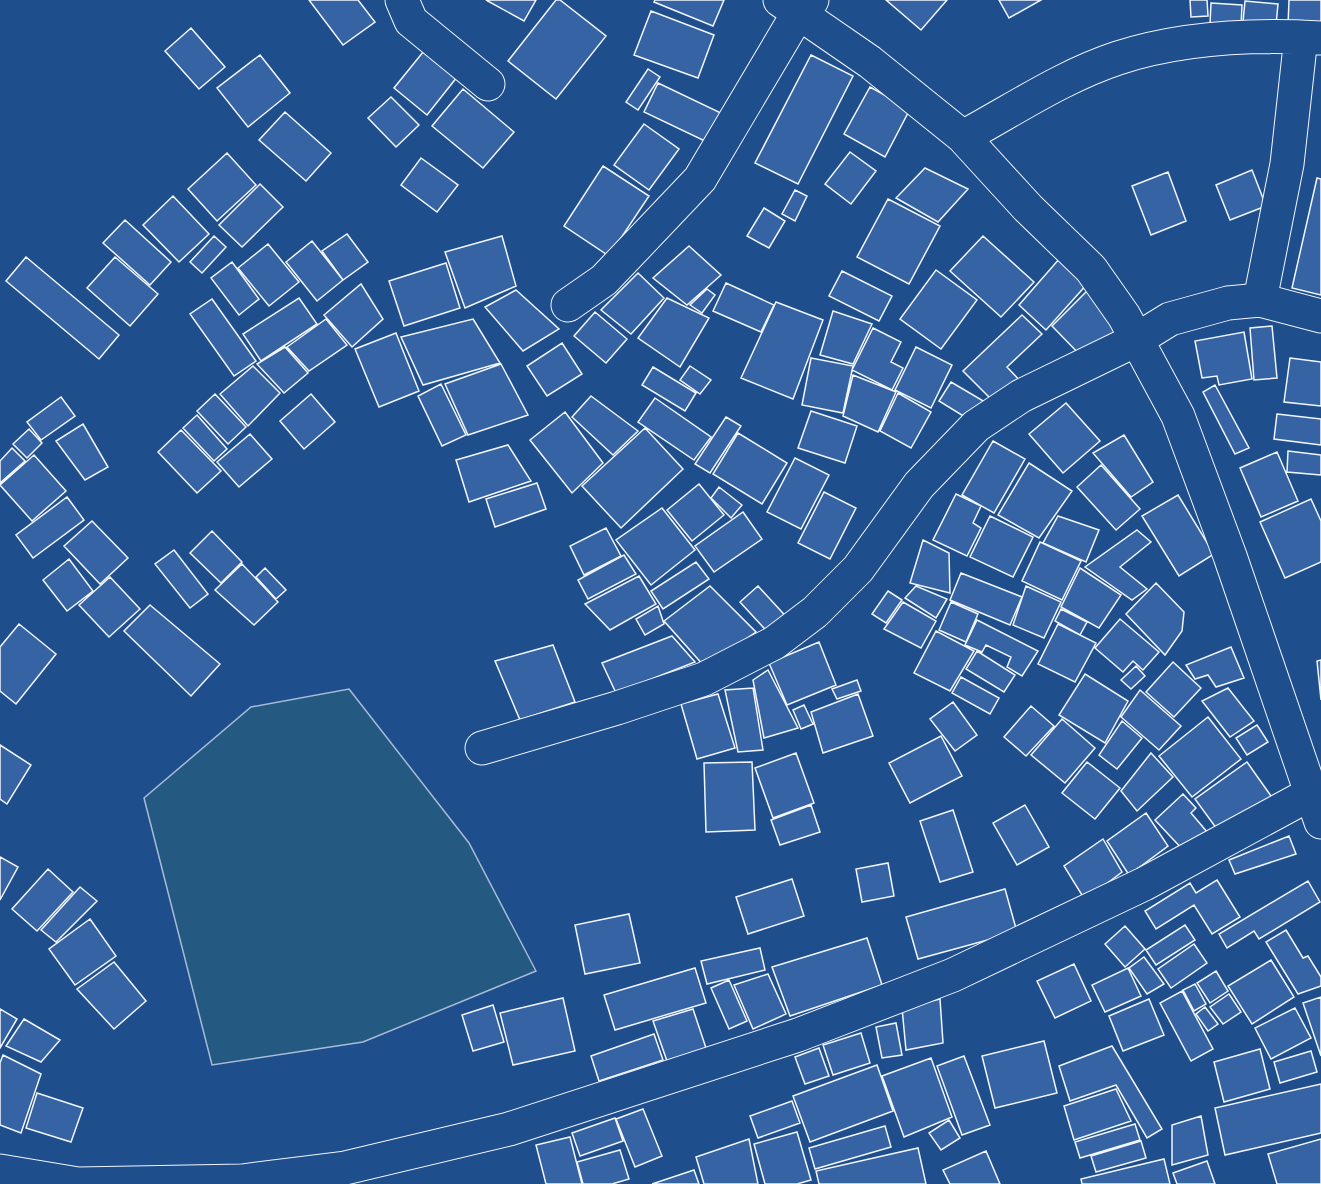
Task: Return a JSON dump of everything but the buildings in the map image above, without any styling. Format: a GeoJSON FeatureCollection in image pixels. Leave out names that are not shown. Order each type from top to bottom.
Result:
{"type":"FeatureCollection","features":[{"type":"Feature","properties":{"kind":"street"},"geometry":{"type":"LineString","coordinates":[[402,0],[411,21],[488,84]]}},
{"type":"Feature","properties":{"kind":"street"},"geometry":{"type":"LineString","coordinates":[[0,1171],[78,1184],[242,1181],[345,1168],[509,1129],[798,1035],[953,975],[1318,803],[1178,416],[1124,315],[1091,269],[1028,208],[963,137],[797,4],[700,178],[604,280],[568,305]]}},
{"type":"Feature","properties":{"kind":"street"},"geometry":{"type":"LineString","coordinates":[[963,137],[1069,79],[1117,58],[1173,44],[1248,36],[1311,37],[1260,300]]}},
{"type":"Feature","properties":{"kind":"street"},"geometry":{"type":"LineString","coordinates":[[482,748],[617,708],[704,679],[774,643],[815,612],[858,569],[919,485],[976,426],[1021,396],[1136,340],[1170,319],[1228,303],[1260,300],[1321,316]]}},
{"type":"Feature","properties":{"kind":"shaded area"},"geometry":{"type":"Polygon","coordinates":[[[349,689],[469,843],[536,971],[363,1042],[212,1065],[144,798],[251,707],[349,689]]]}}]}
